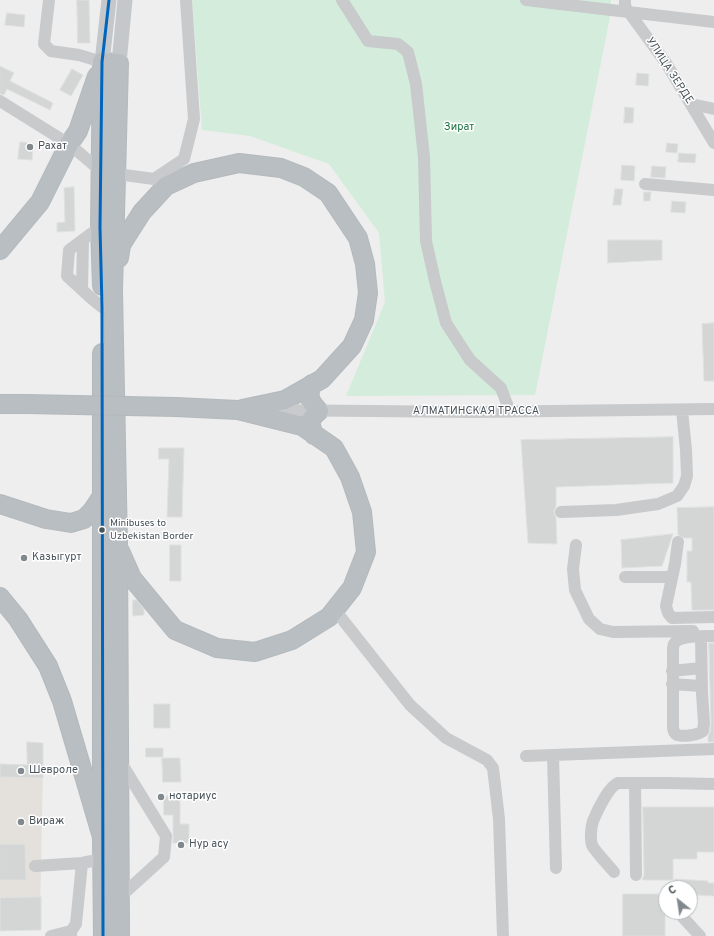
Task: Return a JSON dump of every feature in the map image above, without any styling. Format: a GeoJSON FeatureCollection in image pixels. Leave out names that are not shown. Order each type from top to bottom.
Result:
{"type":"FeatureCollection","features":[{"type":"Feature","properties":{"kind":"highway"},"geometry":{"type":"LineString","coordinates":[[0,250],[40,202],[111,63]]}},
{"type":"Feature","properties":{"kind":"highway"},"geometry":{"type":"LineString","coordinates":[[111,63],[109,173],[113,290]]}},
{"type":"Feature","properties":{"kind":"highway"},"geometry":{"type":"LineString","coordinates":[[106,308],[113,290],[121,245],[142,212],[166,186],[194,173],[239,163],[282,168],[304,177],[328,193],[358,238],[365,264],[368,293],[364,320],[352,346],[322,379],[285,400],[238,410]]}},
{"type":"Feature","properties":{"kind":"highway"},"geometry":{"type":"LineString","coordinates":[[109,173],[100,228],[106,308],[111,759],[120,897],[120,936]]}},
{"type":"Feature","properties":{"kind":"highway"},"geometry":{"type":"LineString","coordinates":[[312,384],[309,391],[309,397],[318,411],[310,422],[314,434]]}},
{"type":"Feature","properties":{"kind":"highway"},"geometry":{"type":"LineString","coordinates":[[0,404],[176,407],[238,410],[302,426],[334,448],[350,477],[362,512],[366,552],[352,588],[329,617],[292,640],[255,652],[217,648],[175,630],[132,578],[118,546],[107,490]]}},
{"type":"Feature","properties":{"kind":"highway"},"geometry":{"type":"LineString","coordinates":[[0,504],[46,519],[71,523],[84,518],[92,511],[107,490]]}},
{"type":"Feature","properties":{"kind":"highway"},"geometry":{"type":"LineString","coordinates":[[103,936],[102,837],[111,759],[118,546]]}},
{"type":"Feature","properties":{"kind":"highway"},"geometry":{"type":"LineString","coordinates":[[0,597],[18,620],[48,666],[62,701],[102,837]]}},
{"type":"Feature","properties":{"kind":"main road"},"geometry":{"type":"LineString","coordinates":[[109,0],[111,63]]}},
{"type":"Feature","properties":{"kind":"main road"},"geometry":{"type":"LineString","coordinates":[[111,63],[125,0]]}},
{"type":"Feature","properties":{"kind":"street"},"geometry":{"type":"LineString","coordinates":[[48,0],[44,44],[51,51],[111,63]]}},
{"type":"Feature","properties":{"kind":"street"},"geometry":{"type":"LineString","coordinates":[[0,101],[69,144],[109,173],[154,179],[184,159],[194,119],[186,0]]}},
{"type":"Feature","properties":{"kind":"street"},"geometry":{"type":"LineString","coordinates":[[342,0],[368,41],[398,44],[408,52],[416,84],[424,157],[426,241],[444,316],[446,323],[470,360],[501,388],[510,412]]}},
{"type":"Feature","properties":{"kind":"street"},"geometry":{"type":"LineString","coordinates":[[526,0],[602,10],[626,4],[714,20]]}},
{"type":"Feature","properties":{"kind":"street","name":"УЛИЦА ЗЕРДЕ"},"geometry":{"type":"LineString","coordinates":[[626,4],[666,63],[714,143]]}},
{"type":"Feature","properties":{"kind":"street"},"geometry":{"type":"LineString","coordinates":[[691,104],[714,109]]}},
{"type":"Feature","properties":{"kind":"street"},"geometry":{"type":"LineString","coordinates":[[645,184],[714,190]]}},
{"type":"Feature","properties":{"kind":"street"},"geometry":{"type":"LineString","coordinates":[[100,228],[83,240],[82,290],[106,308]]}},
{"type":"Feature","properties":{"kind":"street","name":"АЛМАТИНСКАЯ ТРАССА"},"geometry":{"type":"LineString","coordinates":[[238,410],[510,412],[714,409]]}},
{"type":"Feature","properties":{"kind":"street"},"geometry":{"type":"LineString","coordinates":[[562,512],[616,510],[658,504],[677,496],[684,486],[687,476],[682,410]]}},
{"type":"Feature","properties":{"kind":"street"},"geometry":{"type":"LineString","coordinates":[[678,542],[666,606],[668,613],[672,618],[714,617]]}},
{"type":"Feature","properties":{"kind":"street"},"geometry":{"type":"LineString","coordinates":[[576,544],[573,569],[575,590],[589,619],[600,629],[613,632],[714,632]]}},
{"type":"Feature","properties":{"kind":"street"},"geometry":{"type":"LineString","coordinates":[[625,577],[672,577]]}},
{"type":"Feature","properties":{"kind":"street"},"geometry":{"type":"LineString","coordinates":[[335,610],[410,705],[446,738],[487,760],[493,768],[499,818],[503,936]]}},
{"type":"Feature","properties":{"kind":"street"},"geometry":{"type":"LineString","coordinates":[[701,637],[703,731],[700,734],[677,735],[672,727],[672,671],[674,644],[678,640],[684,638],[714,636]]}},
{"type":"Feature","properties":{"kind":"street"},"geometry":{"type":"LineString","coordinates":[[672,671],[701,668]]}},
{"type":"Feature","properties":{"kind":"street"},"geometry":{"type":"LineString","coordinates":[[672,684],[701,686]]}},
{"type":"Feature","properties":{"kind":"street"},"geometry":{"type":"LineString","coordinates":[[526,756],[714,749]]}},
{"type":"Feature","properties":{"kind":"street"},"geometry":{"type":"LineString","coordinates":[[553,755],[556,868]]}},
{"type":"Feature","properties":{"kind":"street"},"geometry":{"type":"LineString","coordinates":[[111,759],[166,836],[164,857],[120,897]]}},
{"type":"Feature","properties":{"kind":"street"},"geometry":{"type":"LineString","coordinates":[[635,783],[636,875]]}},
{"type":"Feature","properties":{"kind":"street"},"geometry":{"type":"LineString","coordinates":[[614,872],[592,846],[591,836],[593,821],[608,792],[614,784],[714,784]]}},
{"type":"Feature","properties":{"kind":"street"},"geometry":{"type":"LineString","coordinates":[[35,866],[82,864],[102,859]]}},
{"type":"Feature","properties":{"kind":"street"},"geometry":{"type":"LineString","coordinates":[[51,936],[71,934],[76,924],[82,864]]}},
{"type":"Feature","properties":{"kind":"street"},"geometry":{"type":"LineString","coordinates":[[685,920],[700,936]]}},
{"type":"Feature","properties":{"kind":"shaded area","name":"Вираж"},"geometry":{"type":"Polygon","coordinates":[[[0,764],[43,765],[40,917],[0,918],[0,764]]]}},
{"type":"Feature","properties":{"kind":"green space","name":"Зират"},"geometry":{"type":"Polygon","coordinates":[[[192,0],[611,0],[611,12],[535,395],[346,396],[385,302],[379,233],[329,164],[250,136],[202,130],[192,0]]]}},
{"type":"Feature","properties":{"kind":"building"},"geometry":{"type":"Polygon","coordinates":[[[77,0],[89,0],[90,43],[78,43],[77,0]]]}},
{"type":"Feature","properties":{"kind":"building"},"geometry":{"type":"Polygon","coordinates":[[[7,13],[25,15],[24,27],[5,25],[7,13]]]}},
{"type":"Feature","properties":{"kind":"building"},"geometry":{"type":"Polygon","coordinates":[[[0,66],[14,73],[10,81],[53,103],[50,110],[7,89],[4,95],[0,94],[0,66]]]}},
{"type":"Feature","properties":{"kind":"building"},"geometry":{"type":"Polygon","coordinates":[[[72,69],[83,75],[71,96],[60,90],[72,69]]]}},
{"type":"Feature","properties":{"kind":"building"},"geometry":{"type":"Polygon","coordinates":[[[637,73],[649,74],[648,86],[636,85],[637,73]]]}},
{"type":"Feature","properties":{"kind":"building"},"geometry":{"type":"Polygon","coordinates":[[[625,107],[634,108],[633,123],[624,123],[625,107]]]}},
{"type":"Feature","properties":{"kind":"building"},"geometry":{"type":"Polygon","coordinates":[[[20,142],[33,143],[32,160],[18,159],[20,142]]]}},
{"type":"Feature","properties":{"kind":"building"},"geometry":{"type":"Polygon","coordinates":[[[667,143],[678,144],[677,153],[666,152],[667,143]]]}},
{"type":"Feature","properties":{"kind":"building"},"geometry":{"type":"Polygon","coordinates":[[[679,153],[696,154],[695,163],[678,162],[679,153]]]}},
{"type":"Feature","properties":{"kind":"building"},"geometry":{"type":"Polygon","coordinates":[[[622,165],[635,166],[634,181],[621,180],[622,165]]]}},
{"type":"Feature","properties":{"kind":"building"},"geometry":{"type":"Polygon","coordinates":[[[652,166],[666,167],[665,178],[651,177],[652,166]]]}},
{"type":"Feature","properties":{"kind":"building"},"geometry":{"type":"Polygon","coordinates":[[[74,187],[75,231],[57,232],[57,223],[65,222],[64,188],[74,187]]]}},
{"type":"Feature","properties":{"kind":"building"},"geometry":{"type":"Polygon","coordinates":[[[615,189],[623,189],[621,205],[613,205],[615,189]]]}},
{"type":"Feature","properties":{"kind":"building"},"geometry":{"type":"Polygon","coordinates":[[[644,192],[651,192],[650,201],[644,201],[644,192]]]}},
{"type":"Feature","properties":{"kind":"building"},"geometry":{"type":"Polygon","coordinates":[[[672,201],[686,202],[685,213],[671,212],[672,201]]]}},
{"type":"Feature","properties":{"kind":"building"},"geometry":{"type":"Polygon","coordinates":[[[608,240],[662,240],[662,260],[608,263],[608,240]]]}},
{"type":"Feature","properties":{"kind":"building"},"geometry":{"type":"Polygon","coordinates":[[[714,323],[714,381],[704,381],[702,324],[714,323]]]}},
{"type":"Feature","properties":{"kind":"building"},"geometry":{"type":"Polygon","coordinates":[[[673,437],[673,483],[556,487],[556,506],[554,512],[556,518],[557,544],[528,543],[521,440],[673,437]]]}},
{"type":"Feature","properties":{"kind":"building"},"geometry":{"type":"Polygon","coordinates":[[[159,448],[184,448],[182,517],[167,517],[169,459],[159,459],[159,448]]]}},
{"type":"Feature","properties":{"kind":"building"},"geometry":{"type":"Polygon","coordinates":[[[714,507],[714,610],[692,610],[691,582],[687,582],[687,551],[692,551],[692,538],[684,538],[678,535],[677,508],[714,507]]]}},
{"type":"Feature","properties":{"kind":"building"},"geometry":{"type":"Polygon","coordinates":[[[673,534],[662,566],[622,568],[621,540],[673,534]]]}},
{"type":"Feature","properties":{"kind":"building"},"geometry":{"type":"Polygon","coordinates":[[[170,545],[181,545],[181,581],[170,581],[170,545]]]}},
{"type":"Feature","properties":{"kind":"building"},"geometry":{"type":"Polygon","coordinates":[[[133,600],[137,600],[144,609],[144,615],[133,616],[133,600]]]}},
{"type":"Feature","properties":{"kind":"building"},"geometry":{"type":"Polygon","coordinates":[[[709,643],[714,643],[714,742],[708,742],[711,723],[709,643]]]}},
{"type":"Feature","properties":{"kind":"building"},"geometry":{"type":"Polygon","coordinates":[[[154,704],[170,704],[170,728],[154,728],[154,704]]]}},
{"type":"Feature","properties":{"kind":"building","name":"Шевроле"},"geometry":{"type":"Polygon","coordinates":[[[27,742],[43,743],[43,778],[0,777],[0,764],[27,765],[27,742]]]}},
{"type":"Feature","properties":{"kind":"building"},"geometry":{"type":"Polygon","coordinates":[[[146,748],[163,748],[163,757],[146,757],[146,748]]]}},
{"type":"Feature","properties":{"kind":"building"},"geometry":{"type":"Polygon","coordinates":[[[162,758],[180,758],[181,782],[163,782],[162,758]]]}},
{"type":"Feature","properties":{"kind":"building"},"geometry":{"type":"Polygon","coordinates":[[[164,796],[180,796],[180,824],[189,824],[189,843],[173,843],[173,815],[164,815],[164,796]]]}},
{"type":"Feature","properties":{"kind":"building"},"geometry":{"type":"Polygon","coordinates":[[[643,807],[714,807],[714,852],[697,852],[697,859],[673,859],[673,880],[642,880],[644,875],[643,807]]]}},
{"type":"Feature","properties":{"kind":"building"},"geometry":{"type":"Polygon","coordinates":[[[0,844],[25,844],[26,880],[0,880],[0,844]]]}},
{"type":"Feature","properties":{"kind":"building"},"geometry":{"type":"Polygon","coordinates":[[[698,880],[714,883],[714,896],[698,895],[698,880]]]}},
{"type":"Feature","properties":{"kind":"building"},"geometry":{"type":"Polygon","coordinates":[[[623,894],[658,894],[658,920],[665,920],[665,936],[623,936],[623,894]]]}},
{"type":"Feature","properties":{"kind":"building"},"geometry":{"type":"Polygon","coordinates":[[[41,897],[41,930],[0,931],[0,898],[41,897]]]}},
{"type":"Feature","properties":{"kind":"transit line"},"geometry":{"type":"LineString","coordinates":[[103,936],[102,307],[100,227],[102,62],[109,0]]}},
{"type":"Feature","properties":{"kind":"place","name":"Рахат"},"geometry":{"type":"Point","coordinates":[30,147]}},
{"type":"Feature","properties":{"kind":"place","name":"Minibuses to Uzbekistan Border"},"geometry":{"type":"Point","coordinates":[102,530]}},
{"type":"Feature","properties":{"kind":"place","name":"Казыгурт"},"geometry":{"type":"Point","coordinates":[24,558]}},
{"type":"Feature","properties":{"kind":"place","name":"Шевроле"},"geometry":{"type":"Point","coordinates":[21,771]}},
{"type":"Feature","properties":{"kind":"place","name":"нотариус"},"geometry":{"type":"Point","coordinates":[161,797]}},
{"type":"Feature","properties":{"kind":"place","name":"Вираж"},"geometry":{"type":"Point","coordinates":[21,822]}},
{"type":"Feature","properties":{"kind":"place","name":"Нур асу"},"geometry":{"type":"Point","coordinates":[181,845]}}]}
